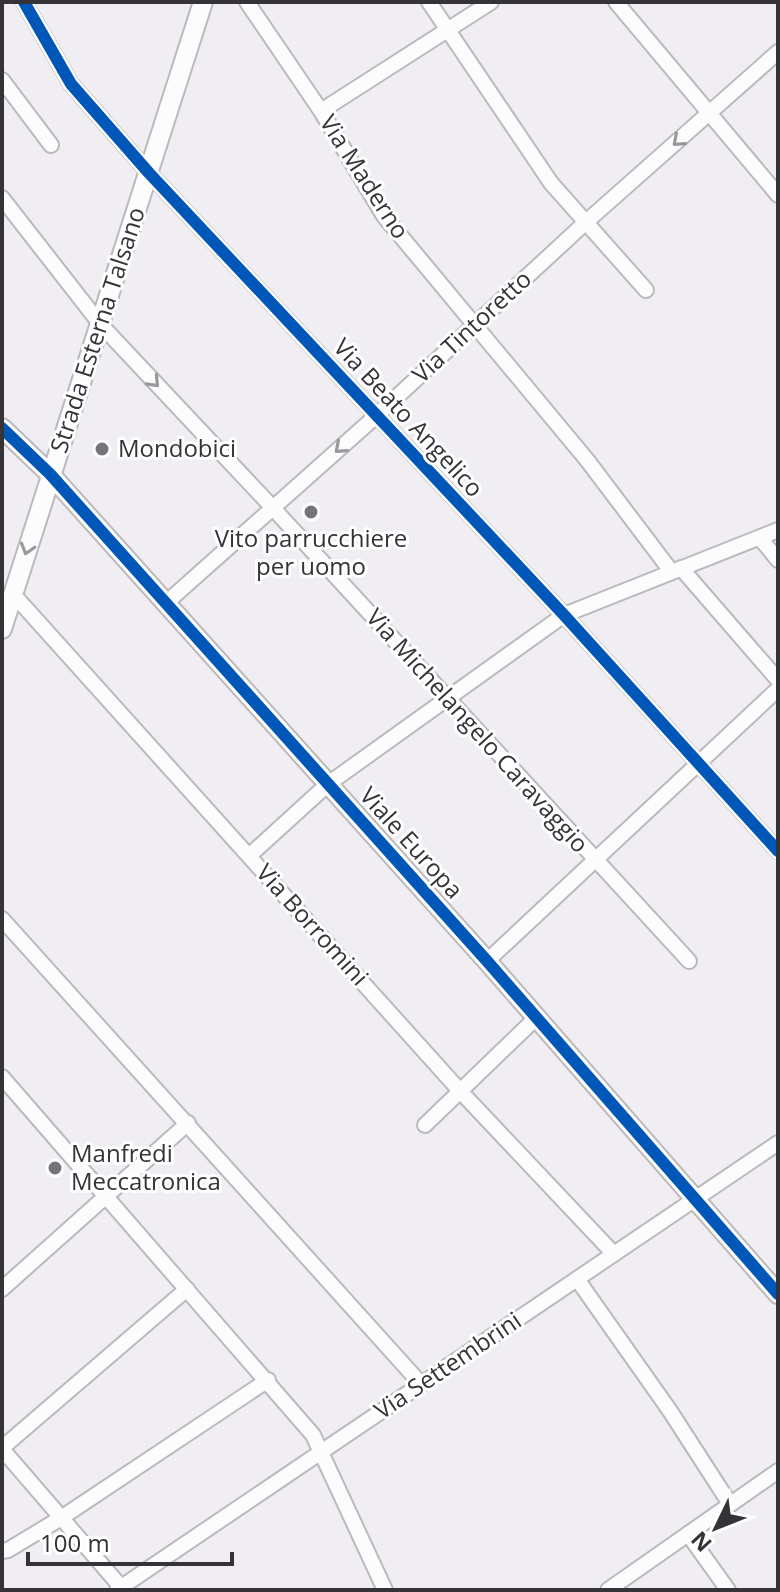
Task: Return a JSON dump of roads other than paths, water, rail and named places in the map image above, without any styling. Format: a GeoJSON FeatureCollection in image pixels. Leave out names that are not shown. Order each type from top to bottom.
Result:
{"type":"FeatureCollection","features":[{"type":"Feature","properties":{"kind":"street","name":"Via Beato Angelico"},"geometry":{"type":"LineString","coordinates":[[24,2],[71,84],[149,173],[564,615],[778,851]]}},
{"type":"Feature","properties":{"kind":"street","name":"Strada Esterna Talsano"},"geometry":{"type":"LineString","coordinates":[[2,629],[203,2]]}},
{"type":"Feature","properties":{"kind":"street","name":"Via Maderno"},"geometry":{"type":"LineString","coordinates":[[247,2],[321,111],[384,216],[676,569],[778,680]]}},
{"type":"Feature","properties":{"kind":"street"},"geometry":{"type":"LineString","coordinates":[[429,2],[551,183],[646,290]]}},
{"type":"Feature","properties":{"kind":"street"},"geometry":{"type":"LineString","coordinates":[[321,111],[491,2]]}},
{"type":"Feature","properties":{"kind":"street"},"geometry":{"type":"LineString","coordinates":[[616,2],[778,195]]}},
{"type":"Feature","properties":{"kind":"street","name":"Via Tintoretto"},"geometry":{"type":"LineString","coordinates":[[166,603],[778,52]]}},
{"type":"Feature","properties":{"kind":"street"},"geometry":{"type":"LineString","coordinates":[[2,80],[51,145]]}},
{"type":"Feature","properties":{"kind":"street","name":"Via Michelangelo Caravaggio"},"geometry":{"type":"LineString","coordinates":[[2,198],[101,325],[689,961]]}},
{"type":"Feature","properties":{"kind":"street","name":"Viale Europa"},"geometry":{"type":"LineString","coordinates":[[2,428],[50,474],[487,961],[778,1294]]}},
{"type":"Feature","properties":{"kind":"street"},"geometry":{"type":"LineString","coordinates":[[250,855],[328,784],[564,615],[778,530]]}},
{"type":"Feature","properties":{"kind":"street"},"geometry":{"type":"LineString","coordinates":[[760,538],[778,560]]}},
{"type":"Feature","properties":{"kind":"street","name":"Via Borromini"},"geometry":{"type":"LineString","coordinates":[[13,594],[461,1092],[614,1254]]}},
{"type":"Feature","properties":{"kind":"street"},"geometry":{"type":"LineString","coordinates":[[487,961],[778,689]]}},
{"type":"Feature","properties":{"kind":"street"},"geometry":{"type":"LineString","coordinates":[[2,919],[421,1384]]}},
{"type":"Feature","properties":{"kind":"street"},"geometry":{"type":"LineString","coordinates":[[425,1125],[536,1018]]}},
{"type":"Feature","properties":{"kind":"street"},"geometry":{"type":"LineString","coordinates":[[2,1077],[313,1435],[385,1590]]}},
{"type":"Feature","properties":{"kind":"street"},"geometry":{"type":"LineString","coordinates":[[2,1289],[188,1123]]}},
{"type":"Feature","properties":{"kind":"street","name":"Via Settembrini"},"geometry":{"type":"LineString","coordinates":[[119,1589],[778,1143]]}},
{"type":"Feature","properties":{"kind":"street"},"geometry":{"type":"LineString","coordinates":[[577,1279],[670,1411],[730,1504]]}},
{"type":"Feature","properties":{"kind":"street"},"geometry":{"type":"LineString","coordinates":[[119,1589],[2,1449],[187,1289]]}},
{"type":"Feature","properties":{"kind":"street"},"geometry":{"type":"LineString","coordinates":[[2,1551],[61,1518],[268,1380]]}},
{"type":"Feature","properties":{"kind":"street"},"geometry":{"type":"LineString","coordinates":[[608,1590],[778,1471]]}},
{"type":"Feature","properties":{"kind":"street"},"geometry":{"type":"LineString","coordinates":[[688,1534],[728,1590]]}},
{"type":"Feature","properties":{"kind":"place","name":"Mondobici"},"geometry":{"type":"Point","coordinates":[102,449]}},
{"type":"Feature","properties":{"kind":"place","name":"Vito parrucchiere per uomo"},"geometry":{"type":"Point","coordinates":[311,512]}},
{"type":"Feature","properties":{"kind":"place","name":"Manfredi Meccatronica"},"geometry":{"type":"Point","coordinates":[55,1168]}}]}
